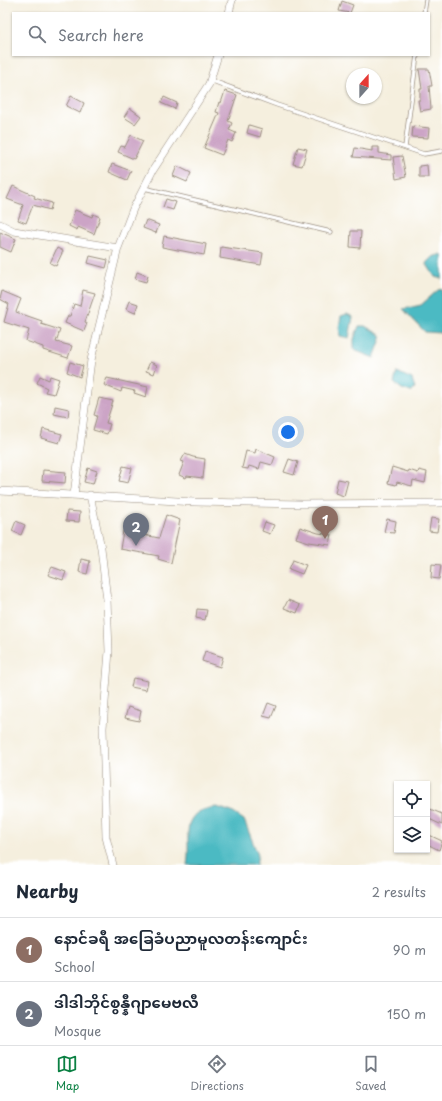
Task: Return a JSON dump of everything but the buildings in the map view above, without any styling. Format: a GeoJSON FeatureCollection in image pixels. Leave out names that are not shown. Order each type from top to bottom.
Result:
{"type":"FeatureCollection","features":[{"type":"Feature","properties":{"kind":"street"},"geometry":{"type":"LineString","coordinates":[[229,12],[232,0]]}},
{"type":"Feature","properties":{"kind":"street"},"geometry":{"type":"LineString","coordinates":[[74,494],[91,360],[118,248],[133,209],[144,188],[210,80],[218,56]]}},
{"type":"Feature","properties":{"kind":"street"},"geometry":{"type":"LineString","coordinates":[[0,224],[14,231],[118,248]]}},
{"type":"Feature","properties":{"kind":"street"},"geometry":{"type":"LineString","coordinates":[[0,491],[203,502],[302,504],[442,503]]}},
{"type":"Feature","properties":{"kind":"street"},"geometry":{"type":"LineString","coordinates":[[90,495],[101,548],[107,600],[109,651],[103,728],[106,837],[113,865]]}},
{"type":"Feature","properties":{"kind":"lane"},"geometry":{"type":"LineString","coordinates":[[424,12],[426,0]]}},
{"type":"Feature","properties":{"kind":"lane"},"geometry":{"type":"LineString","coordinates":[[405,147],[417,56]]}},
{"type":"Feature","properties":{"kind":"lane"},"geometry":{"type":"LineString","coordinates":[[210,80],[277,105],[424,154],[442,151]]}},
{"type":"Feature","properties":{"kind":"lane"},"geometry":{"type":"LineString","coordinates":[[144,188],[331,232]]}},
{"type":"Feature","properties":{"kind":"water"},"geometry":{"type":"Polygon","coordinates":[[[442,254],[442,279],[435,277],[426,263],[432,257],[442,254]]]}},
{"type":"Feature","properties":{"kind":"water"},"geometry":{"type":"Polygon","coordinates":[[[442,289],[442,333],[425,332],[403,309],[421,305],[438,290],[442,289]]]}},
{"type":"Feature","properties":{"kind":"water"},"geometry":{"type":"Polygon","coordinates":[[[347,314],[353,317],[349,338],[340,336],[339,327],[341,316],[347,314]]]}},
{"type":"Feature","properties":{"kind":"water"},"geometry":{"type":"Polygon","coordinates":[[[359,326],[365,326],[382,336],[374,358],[354,350],[354,339],[359,326]]]}},
{"type":"Feature","properties":{"kind":"water"},"geometry":{"type":"Polygon","coordinates":[[[397,372],[412,379],[415,388],[411,392],[402,389],[394,383],[397,372]]]}},
{"type":"Feature","properties":{"kind":"water"},"geometry":{"type":"Polygon","coordinates":[[[217,807],[232,812],[244,820],[258,855],[256,865],[187,865],[188,827],[191,820],[196,814],[204,810],[217,807]]]}},
{"type":"Feature","properties":{"kind":"place","name":"နောင်ခရီ အခြေခံပညာမူလတန်းကျောင်း"},"geometry":{"type":"Point","coordinates":[325,539]}},
{"type":"Feature","properties":{"kind":"place","name":"ဒါဒါဘိုင်စွန္နီဂျာမေဗလီ"},"geometry":{"type":"Point","coordinates":[136,546]}}]}
